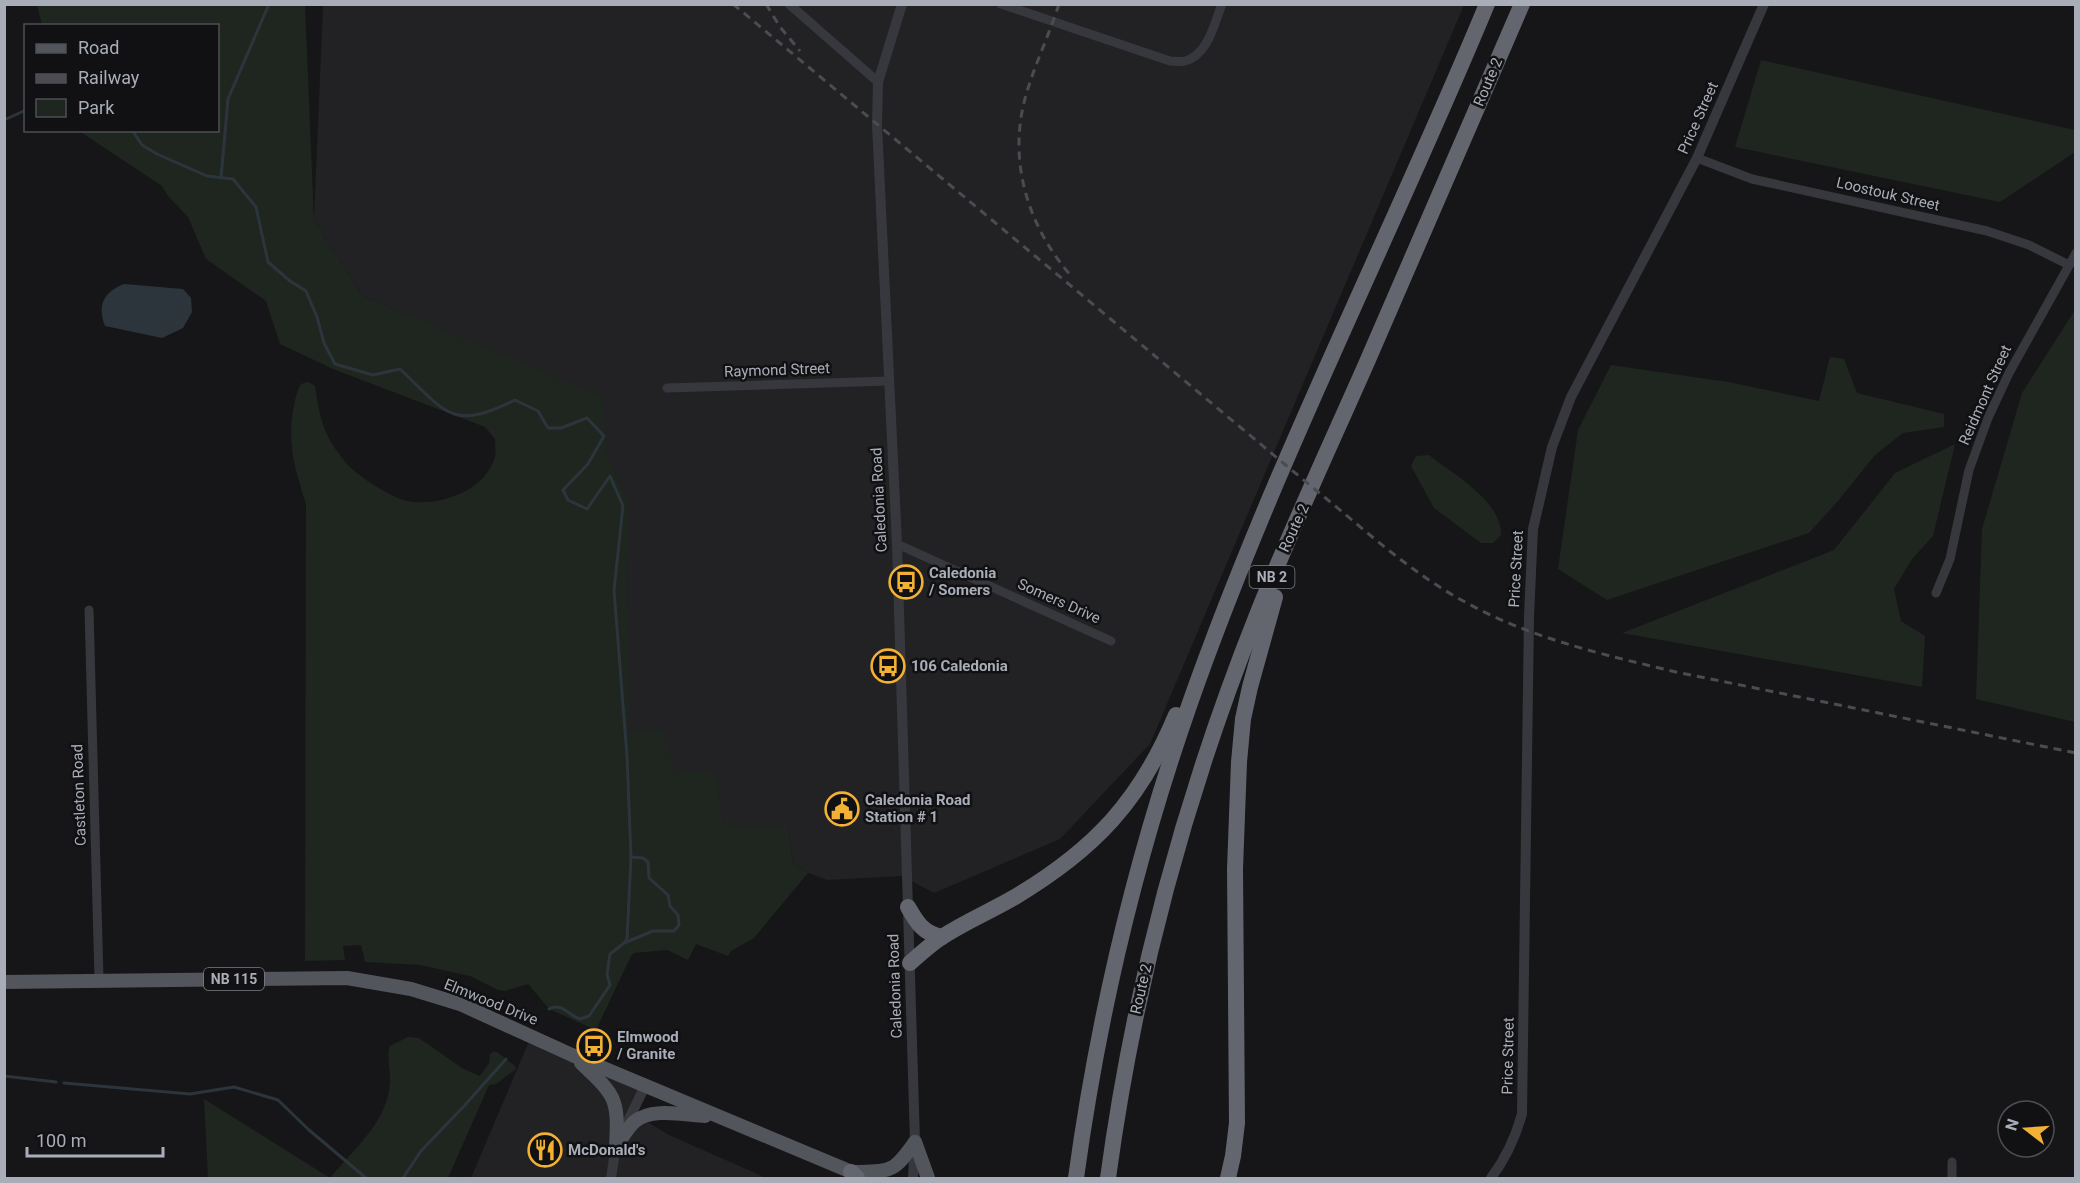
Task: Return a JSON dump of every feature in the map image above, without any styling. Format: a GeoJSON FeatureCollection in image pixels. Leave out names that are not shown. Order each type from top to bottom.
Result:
{"type":"FeatureCollection","features":[{"type":"Feature","properties":{"kind":"highway","name":"Route 2"},"geometry":{"type":"LineString","coordinates":[[1076,1179],[1084,1120],[1114,968],[1168,768],[1191,701],[1264,512],[1487,4]]}},
{"type":"Feature","properties":{"kind":"highway","name":"Route 2"},"geometry":{"type":"LineString","coordinates":[[1108,1179],[1134,1018],[1158,920],[1236,668],[1279,559],[1522,4]]}},
{"type":"Feature","properties":{"kind":"highway"},"geometry":{"type":"LineString","coordinates":[[1228,1179],[1237,1123],[1235,869],[1236,809],[1241,741],[1258,652],[1274,597],[1292,552],[1303,508]]}},
{"type":"Feature","properties":{"kind":"highway"},"geometry":{"type":"LineString","coordinates":[[910,963],[942,937],[1043,879],[1073,858],[1110,824],[1150,770],[1197,665],[1218,631]]}},
{"type":"Feature","properties":{"kind":"highway"},"geometry":{"type":"LineString","coordinates":[[908,907],[918,925],[931,934],[942,937]]}},
{"type":"Feature","properties":{"kind":"main road","name":"Elmwood Drive"},"geometry":{"type":"LineString","coordinates":[[4,982],[347,978],[411,989],[460,1004],[572,1055],[858,1176]]}},
{"type":"Feature","properties":{"kind":"main road"},"geometry":{"type":"LineString","coordinates":[[572,1055],[607,1087],[614,1098],[618,1121],[616,1146]]}},
{"type":"Feature","properties":{"kind":"main road"},"geometry":{"type":"LineString","coordinates":[[616,1146],[633,1123],[649,1115],[718,1117]]}},
{"type":"Feature","properties":{"kind":"main road"},"geometry":{"type":"LineString","coordinates":[[858,1176],[895,1167],[915,1142]]}},
{"type":"Feature","properties":{"kind":"main road"},"geometry":{"type":"LineString","coordinates":[[915,1142],[928,1179]]}},
{"type":"Feature","properties":{"kind":"street"},"geometry":{"type":"LineString","coordinates":[[789,4],[878,82]]}},
{"type":"Feature","properties":{"kind":"street","name":"Caledonia Road"},"geometry":{"type":"LineString","coordinates":[[902,4],[878,82],[877,125],[897,544],[915,1142],[913,1179]]}},
{"type":"Feature","properties":{"kind":"street"},"geometry":{"type":"LineString","coordinates":[[1000,4],[1170,62],[1185,61],[1197,55],[1208,41],[1222,4]]}},
{"type":"Feature","properties":{"kind":"street","name":"Price Street"},"geometry":{"type":"LineString","coordinates":[[1491,1179],[1505,1159],[1515,1138],[1522,1114],[1529,616],[1533,530],[1551,447],[1571,397],[1698,159],[1764,4]]}},
{"type":"Feature","properties":{"kind":"street","name":"Loostouk Street"},"geometry":{"type":"LineString","coordinates":[[1698,159],[1752,179],[1987,231],[2029,245],[2069,265]]}},
{"type":"Feature","properties":{"kind":"street","name":"Reidmont Street"},"geometry":{"type":"LineString","coordinates":[[1936,593],[1950,559],[1969,470],[1988,418],[2009,373],[2076,253]]}},
{"type":"Feature","properties":{"kind":"street","name":"Raymond Street"},"geometry":{"type":"LineString","coordinates":[[667,388],[888,381]]}},
{"type":"Feature","properties":{"kind":"street","name":"Somers Drive"},"geometry":{"type":"LineString","coordinates":[[897,544],[1111,641]]}},
{"type":"Feature","properties":{"kind":"street","name":"Castleton Road"},"geometry":{"type":"LineString","coordinates":[[89,610],[99,980]]}},
{"type":"Feature","properties":{"kind":"street"},"geometry":{"type":"LineString","coordinates":[[611,1179],[616,1146],[645,1086]]}},
{"type":"Feature","properties":{"kind":"street"},"geometry":{"type":"LineString","coordinates":[[1952,1162],[1952,1179]]}},
{"type":"Feature","properties":{"kind":"shaded area"},"geometry":{"type":"Polygon","coordinates":[[[323,5],[1464,5],[1150,744],[1060,839],[934,893],[902,876],[827,880],[808,873],[793,863],[788,826],[722,826],[623,771],[582,389],[363,296],[314,220],[323,5]]]}},
{"type":"Feature","properties":{"kind":"shaded area"},"geometry":{"type":"Polygon","coordinates":[[[124,284],[183,289],[191,298],[192,312],[183,328],[162,338],[105,326],[102,312],[104,300],[111,291],[124,284]]]}},
{"type":"Feature","properties":{"kind":"shaded area"},"geometry":{"type":"Polygon","coordinates":[[[530,1039],[647,1091],[636,1115],[669,1135],[762,1176],[761,1178],[471,1178],[530,1039]]]}},
{"type":"Feature","properties":{"kind":"green space"},"geometry":{"type":"Polygon","coordinates":[[[37,5],[305,5],[314,220],[363,296],[602,396],[607,456],[628,502],[626,591],[630,731],[661,730],[678,772],[716,772],[723,826],[788,826],[793,863],[808,873],[754,938],[731,951],[728,956],[696,944],[688,960],[667,950],[634,953],[596,1030],[549,1009],[528,984],[505,991],[498,990],[470,976],[420,965],[365,962],[361,945],[343,946],[345,960],[305,961],[306,504],[296,469],[291,435],[291,423],[298,391],[301,384],[308,382],[315,386],[324,428],[333,446],[348,465],[376,486],[407,501],[432,502],[446,499],[471,488],[490,469],[495,457],[495,439],[485,427],[333,369],[280,344],[266,301],[206,259],[188,217],[168,196],[162,186],[81,132],[219,132],[219,24],[42,24],[37,5]]]}},
{"type":"Feature","properties":{"kind":"green space"},"geometry":{"type":"Polygon","coordinates":[[[1761,60],[2075,130],[2075,152],[2000,202],[1735,147],[1761,60]]]}},
{"type":"Feature","properties":{"kind":"green space"},"geometry":{"type":"Polygon","coordinates":[[[2075,310],[2075,722],[1976,699],[1982,529],[2022,393],[2075,310]]]}},
{"type":"Feature","properties":{"kind":"green space"},"geometry":{"type":"Polygon","coordinates":[[[1830,357],[1844,359],[1857,393],[1944,414],[1944,427],[1903,433],[1875,455],[1809,533],[1607,600],[1558,569],[1578,430],[1611,365],[1728,382],[1819,401],[1830,357]]]}},
{"type":"Feature","properties":{"kind":"green space"},"geometry":{"type":"Polygon","coordinates":[[[1955,444],[1933,536],[1912,559],[1894,589],[1901,621],[1925,636],[1922,687],[1622,633],[1834,550],[1895,473],[1955,444]]]}},
{"type":"Feature","properties":{"kind":"green space"},"geometry":{"type":"Polygon","coordinates":[[[1429,455],[1475,490],[1494,511],[1501,535],[1493,543],[1481,543],[1434,508],[1411,466],[1416,456],[1429,455]]]}},
{"type":"Feature","properties":{"kind":"green space"},"geometry":{"type":"Polygon","coordinates":[[[408,1037],[419,1038],[462,1068],[480,1076],[493,1052],[497,1052],[515,1066],[516,1069],[496,1084],[489,1085],[448,1178],[330,1178],[368,1134],[383,1110],[390,1083],[388,1055],[390,1046],[408,1037]]]}},
{"type":"Feature","properties":{"kind":"green space"},"geometry":{"type":"Polygon","coordinates":[[[204,1099],[330,1178],[208,1178],[204,1099]]]}},
{"type":"Feature","properties":{"kind":"waterway"},"geometry":{"type":"LineString","coordinates":[[221,178],[228,99],[269,4]]}},
{"type":"Feature","properties":{"kind":"waterway"},"geometry":{"type":"LineString","coordinates":[[4,120],[24,111]]}},
{"type":"Feature","properties":{"kind":"waterway"},"geometry":{"type":"LineString","coordinates":[[133,132],[142,145],[157,154],[207,176],[233,179],[256,207],[268,262],[306,291],[317,317],[324,343],[335,364],[373,375],[400,369],[428,396],[451,413],[463,416],[476,415],[515,400],[538,411],[548,428],[561,428],[587,418],[604,436],[588,464],[563,490],[568,500],[587,509],[610,476],[623,506],[614,590],[627,756],[631,857],[627,939],[610,954],[607,974],[610,985],[589,1016],[580,1019],[558,1007],[549,1009]]}},
{"type":"Feature","properties":{"kind":"waterway"},"geometry":{"type":"LineString","coordinates":[[624,943],[653,931],[674,931],[679,925],[678,915],[670,906],[668,895],[649,878],[648,862],[643,858],[631,857]]}},
{"type":"Feature","properties":{"kind":"waterway"},"geometry":{"type":"LineString","coordinates":[[403,1178],[421,1151],[506,1059]]}},
{"type":"Feature","properties":{"kind":"waterway"},"geometry":{"type":"LineString","coordinates":[[4,1076],[56,1082]]}},
{"type":"Feature","properties":{"kind":"waterway"},"geometry":{"type":"LineString","coordinates":[[64,1083],[190,1094],[234,1087],[278,1100],[309,1130],[366,1178]]}},
{"type":"Feature","properties":{"kind":"railway"},"geometry":{"type":"LineString","coordinates":[[733,4],[1368,534],[1427,579],[1469,604],[1518,627],[1570,645],[1623,659],[1676,672],[2076,753]]}},
{"type":"Feature","properties":{"kind":"railway"},"geometry":{"type":"LineString","coordinates":[[766,4],[780,27],[800,51]]}},
{"type":"Feature","properties":{"kind":"railway"},"geometry":{"type":"LineString","coordinates":[[1059,4],[1026,95],[1019,144],[1025,192],[1033,215],[1057,258],[1072,277]]}},
{"type":"Feature","properties":{"kind":"place","name":"Caledonia / Somers"},"geometry":{"type":"Point","coordinates":[906,582]}},
{"type":"Feature","properties":{"kind":"place","name":"106 Caledonia"},"geometry":{"type":"Point","coordinates":[888,666]}},
{"type":"Feature","properties":{"kind":"place","name":"Caledonia Road Station # 1"},"geometry":{"type":"Point","coordinates":[842,809]}},
{"type":"Feature","properties":{"kind":"place","name":"Elmwood / Granite"},"geometry":{"type":"Point","coordinates":[594,1046]}},
{"type":"Feature","properties":{"kind":"place","name":"McDonald's"},"geometry":{"type":"Point","coordinates":[545,1150]}}]}
